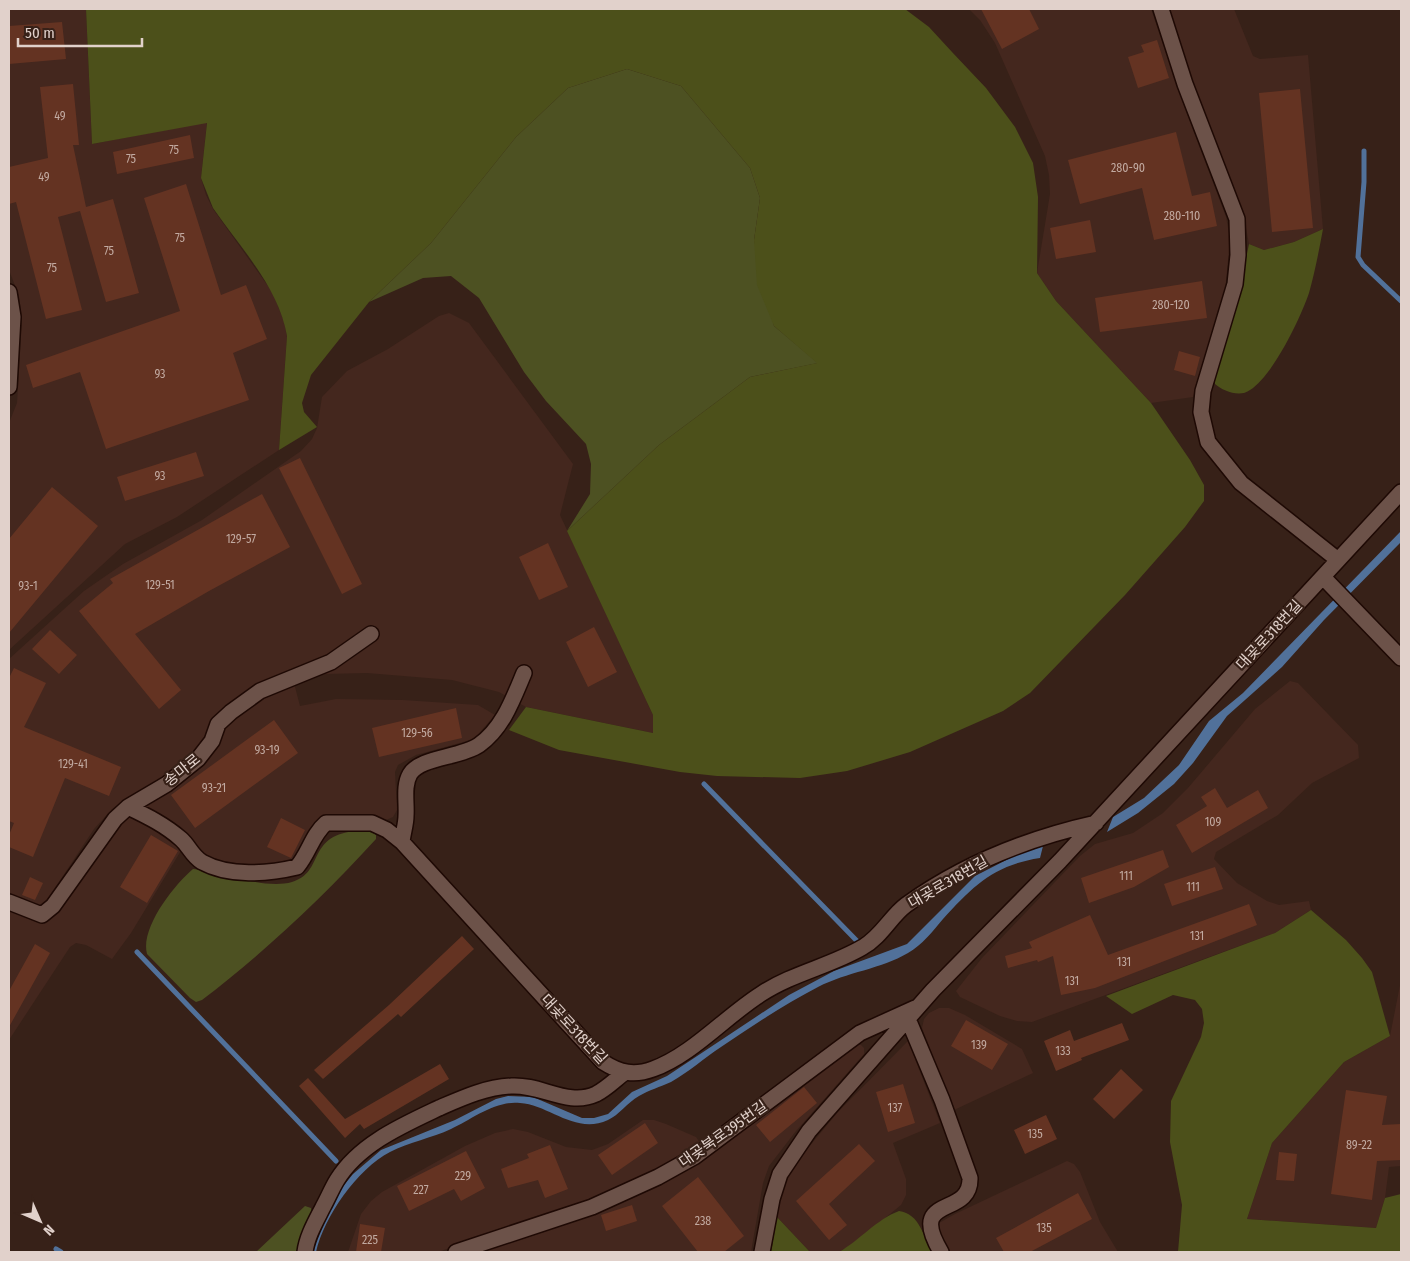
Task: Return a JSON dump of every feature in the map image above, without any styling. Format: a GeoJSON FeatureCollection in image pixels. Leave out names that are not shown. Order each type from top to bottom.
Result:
{"type":"FeatureCollection","features":[{"type":"Feature","properties":{"kind":"street"},"geometry":{"type":"LineString","coordinates":[[1161,9],[1185,84],[1237,219],[1238,255],[1235,284],[1203,391],[1201,412],[1208,442],[1241,484],[1338,560]]}},
{"type":"Feature","properties":{"kind":"street"},"geometry":{"type":"LineString","coordinates":[[9,292],[13,317],[9,387]]}},
{"type":"Feature","properties":{"kind":"street","name":"대곶로318번길"},"geometry":{"type":"LineString","coordinates":[[762,1252],[772,1199],[780,1174],[809,1131],[919,1006],[1328,582],[1338,560],[1401,492]]}},
{"type":"Feature","properties":{"kind":"street"},"geometry":{"type":"LineString","coordinates":[[1328,582],[1401,658]]}},
{"type":"Feature","properties":{"kind":"street","name":"송마로"},"geometry":{"type":"LineString","coordinates":[[9,902],[42,915],[54,906],[104,833],[128,807],[167,784],[198,759],[212,741],[218,724],[238,707],[266,688],[331,662],[370,634]]}},
{"type":"Feature","properties":{"kind":"street"},"geometry":{"type":"LineString","coordinates":[[402,842],[406,816],[408,776],[414,768],[422,763],[462,754],[480,744],[497,727],[507,713],[524,673]]}},
{"type":"Feature","properties":{"kind":"street","name":"대곶로318번길"},"geometry":{"type":"LineString","coordinates":[[128,807],[172,831],[183,841],[194,857],[203,862],[227,870],[253,873],[298,867],[305,858],[317,831],[326,823],[372,824],[387,830],[402,842],[603,1062],[624,1073],[636,1074],[654,1069],[678,1056],[759,994],[787,978],[848,956],[866,946],[904,906],[956,876],[1008,848],[1050,833],[1096,823]]}},
{"type":"Feature","properties":{"kind":"street","name":"대곶북로395번길"},"geometry":{"type":"LineString","coordinates":[[456,1252],[592,1207],[658,1178],[694,1157],[860,1033],[919,1006]]}},
{"type":"Feature","properties":{"kind":"street"},"geometry":{"type":"LineString","coordinates":[[908,1019],[945,1108],[970,1178],[970,1190],[965,1198],[936,1211],[930,1218],[929,1228],[940,1252]]}},
{"type":"Feature","properties":{"kind":"street"},"geometry":{"type":"LineString","coordinates":[[305,1252],[312,1228],[338,1178],[356,1158],[379,1139],[464,1097],[490,1089],[512,1086],[535,1087],[564,1097],[584,1099],[598,1093],[624,1073]]}},
{"type":"Feature","properties":{"kind":"shaded area"},"geometry":{"type":"Polygon","coordinates":[[[9,9],[86,9],[92,144],[207,122],[201,178],[206,195],[213,209],[273,293],[284,321],[287,336],[279,450],[177,517],[125,544],[9,650],[9,423],[17,403],[22,319],[19,296],[9,270],[9,9]]]}},
{"type":"Feature","properties":{"kind":"shaded area"},"geometry":{"type":"Polygon","coordinates":[[[969,9],[1151,9],[1186,111],[1226,217],[1230,239],[1225,291],[1193,397],[1151,403],[1056,301],[1037,273],[1050,194],[1045,156],[995,43],[980,20],[969,9]]]}},
{"type":"Feature","properties":{"kind":"shaded area"},"geometry":{"type":"Polygon","coordinates":[[[1166,9],[1234,9],[1253,56],[1260,59],[1308,55],[1323,229],[1294,242],[1264,250],[1249,244],[1245,222],[1166,9]]]}},
{"type":"Feature","properties":{"kind":"shaded area"},"geometry":{"type":"Polygon","coordinates":[[[449,313],[469,323],[573,464],[560,515],[653,715],[653,733],[526,707],[499,692],[452,680],[367,673],[326,674],[294,683],[300,706],[336,699],[403,700],[478,705],[495,715],[474,739],[416,755],[398,765],[395,772],[397,810],[393,817],[386,820],[340,815],[323,816],[313,825],[294,861],[276,866],[223,862],[204,855],[195,848],[179,826],[128,799],[112,809],[94,829],[47,900],[40,906],[9,896],[9,659],[84,591],[123,564],[202,520],[301,451],[312,439],[317,428],[322,397],[347,371],[388,349],[439,316],[449,313]]]}},
{"type":"Feature","properties":{"kind":"shaded area"},"geometry":{"type":"Polygon","coordinates":[[[1290,681],[1298,683],[1358,745],[1359,758],[1312,783],[1278,815],[1216,852],[1214,859],[1237,883],[1267,901],[1279,905],[1309,901],[1311,910],[1275,933],[1032,1022],[1017,1021],[1000,1016],[960,997],[956,991],[982,958],[1080,856],[1095,844],[1133,833],[1163,813],[1188,788],[1255,709],[1290,681]]]}},
{"type":"Feature","properties":{"kind":"shaded area"},"geometry":{"type":"Polygon","coordinates":[[[126,815],[150,825],[182,849],[131,933],[112,959],[86,945],[76,943],[70,947],[9,1040],[9,908],[39,920],[126,815]]]}},
{"type":"Feature","properties":{"kind":"shaded area"},"geometry":{"type":"Polygon","coordinates":[[[1401,980],[1401,1166],[1389,1167],[1385,1198],[1376,1228],[1247,1219],[1272,1143],[1344,1062],[1390,1036],[1401,980]]]}},
{"type":"Feature","properties":{"kind":"shaded area"},"geometry":{"type":"Polygon","coordinates":[[[939,1008],[949,1008],[965,1015],[1022,1049],[1033,1073],[954,1110],[922,1028],[924,1019],[929,1013],[939,1008]]]}},
{"type":"Feature","properties":{"kind":"shaded area"},"geometry":{"type":"Polygon","coordinates":[[[908,1041],[940,1123],[893,1143],[906,1179],[906,1195],[901,1205],[855,1243],[839,1252],[810,1252],[777,1217],[781,1195],[788,1178],[803,1154],[838,1112],[908,1041]]]}},
{"type":"Feature","properties":{"kind":"shaded area"},"geometry":{"type":"Polygon","coordinates":[[[853,1045],[861,1045],[864,1048],[864,1054],[796,1131],[769,1166],[763,1183],[751,1252],[474,1252],[541,1232],[633,1198],[661,1185],[689,1169],[853,1045]]]}},
{"type":"Feature","properties":{"kind":"shaded area"},"geometry":{"type":"Polygon","coordinates":[[[643,1120],[654,1120],[666,1124],[696,1137],[700,1143],[637,1180],[575,1206],[438,1252],[348,1252],[361,1214],[371,1201],[382,1192],[465,1146],[495,1133],[513,1129],[528,1132],[566,1147],[592,1150],[608,1144],[643,1120]]]}},
{"type":"Feature","properties":{"kind":"shaded area"},"geometry":{"type":"Polygon","coordinates":[[[1067,1161],[1074,1164],[1080,1172],[1100,1222],[1118,1252],[932,1252],[923,1232],[955,1214],[1067,1161]]]}},
{"type":"Feature","properties":{"kind":"green space"},"geometry":{"type":"Polygon","coordinates":[[[86,9],[905,9],[929,27],[986,88],[1015,127],[1033,163],[1038,197],[1037,273],[1056,301],[1151,403],[1190,460],[1204,485],[1204,501],[1185,527],[1125,595],[1030,693],[1003,711],[910,752],[847,771],[800,778],[717,776],[680,772],[559,750],[509,730],[526,707],[653,733],[653,715],[567,531],[659,445],[750,377],[817,363],[774,326],[757,285],[754,240],[760,198],[750,168],[681,86],[627,69],[568,88],[516,137],[431,243],[369,302],[311,375],[302,403],[304,412],[317,427],[279,450],[287,336],[283,318],[276,301],[257,269],[213,208],[201,178],[207,123],[92,144],[86,9]]]}},
{"type":"Feature","properties":{"kind":"green space"},"geometry":{"type":"Polygon","coordinates":[[[627,69],[681,86],[750,168],[760,198],[754,240],[774,326],[818,363],[750,377],[659,445],[567,531],[590,494],[591,464],[586,444],[546,401],[524,372],[479,298],[451,276],[423,278],[369,302],[431,243],[516,137],[568,88],[627,69]]]}},
{"type":"Feature","properties":{"kind":"green space"},"geometry":{"type":"Polygon","coordinates":[[[1323,229],[1309,293],[1293,331],[1277,359],[1259,382],[1246,392],[1232,393],[1218,387],[1215,384],[1215,375],[1235,313],[1249,244],[1264,250],[1294,242],[1323,229]]]}},
{"type":"Feature","properties":{"kind":"green space"},"geometry":{"type":"Polygon","coordinates":[[[354,831],[371,831],[376,835],[376,839],[293,923],[202,1000],[196,1002],[190,998],[147,954],[146,944],[153,920],[168,896],[193,869],[268,884],[292,882],[309,871],[322,847],[329,840],[354,831]]]}},
{"type":"Feature","properties":{"kind":"green space"},"geometry":{"type":"Polygon","coordinates":[[[1311,910],[1346,940],[1372,972],[1390,1036],[1344,1062],[1272,1143],[1247,1219],[1376,1228],[1385,1198],[1401,1194],[1401,1252],[1178,1252],[1182,1205],[1170,1142],[1171,1101],[1201,1037],[1204,1023],[1202,1009],[1195,1000],[1173,995],[1132,1014],[1106,996],[1275,933],[1311,910]]]}},
{"type":"Feature","properties":{"kind":"green space"},"geometry":{"type":"Polygon","coordinates":[[[305,1206],[311,1208],[312,1213],[298,1252],[256,1252],[305,1206]]]}},
{"type":"Feature","properties":{"kind":"green space"},"geometry":{"type":"Polygon","coordinates":[[[899,1211],[912,1216],[920,1227],[932,1252],[839,1252],[883,1219],[899,1211]]]}},
{"type":"Feature","properties":{"kind":"green space"},"geometry":{"type":"Polygon","coordinates":[[[777,1217],[810,1252],[771,1252],[777,1217]]]}},
{"type":"Feature","properties":{"kind":"water"},"geometry":{"type":"Polygon","coordinates":[[[1401,531],[1401,542],[1324,620],[1282,667],[1227,716],[1193,763],[1174,784],[1138,813],[1107,832],[1113,817],[1144,798],[1179,765],[1209,721],[1243,693],[1401,531]]]}},
{"type":"Feature","properties":{"kind":"water"},"geometry":{"type":"Polygon","coordinates":[[[1043,846],[1040,858],[1010,866],[997,872],[975,887],[954,907],[923,942],[913,950],[887,963],[818,987],[745,1031],[678,1078],[639,1096],[608,1120],[596,1124],[585,1124],[574,1122],[531,1105],[520,1103],[502,1104],[484,1111],[451,1129],[390,1152],[366,1170],[354,1182],[334,1209],[320,1238],[316,1252],[308,1252],[331,1201],[353,1174],[381,1150],[455,1120],[496,1099],[508,1096],[533,1097],[582,1118],[594,1118],[608,1114],[632,1092],[667,1076],[789,995],[834,971],[907,944],[975,876],[1018,854],[1043,846]]]}},
{"type":"Feature","properties":{"kind":"building"},"geometry":{"type":"Polygon","coordinates":[[[981,9],[1029,9],[1039,29],[1002,49],[981,9]]]}},
{"type":"Feature","properties":{"kind":"building"},"geometry":{"type":"Polygon","coordinates":[[[62,22],[66,59],[9,64],[9,26],[62,22]]]}},
{"type":"Feature","properties":{"kind":"building"},"geometry":{"type":"Polygon","coordinates":[[[1157,40],[1169,78],[1138,88],[1128,57],[1144,52],[1141,45],[1157,40]]]}},
{"type":"Feature","properties":{"kind":"building"},"geometry":{"type":"Polygon","coordinates":[[[73,84],[79,145],[73,145],[86,207],[113,199],[139,293],[106,302],[80,211],[58,217],[82,310],[46,319],[16,202],[9,204],[9,167],[48,158],[40,87],[73,84]]]}},
{"type":"Feature","properties":{"kind":"building"},"geometry":{"type":"Polygon","coordinates":[[[1300,89],[1313,228],[1272,232],[1259,93],[1300,89]]]}},
{"type":"Feature","properties":{"kind":"building"},"geometry":{"type":"Polygon","coordinates":[[[1176,132],[1192,196],[1210,192],[1217,226],[1154,240],[1142,188],[1080,204],[1068,160],[1176,132]]]}},
{"type":"Feature","properties":{"kind":"building"},"geometry":{"type":"Polygon","coordinates":[[[190,135],[194,158],[117,174],[113,152],[190,135]]]}},
{"type":"Feature","properties":{"kind":"building"},"geometry":{"type":"Polygon","coordinates":[[[186,184],[221,295],[246,285],[267,339],[233,353],[249,400],[106,449],[80,372],[33,388],[26,365],[180,311],[144,198],[186,184]]]}},
{"type":"Feature","properties":{"kind":"building"},"geometry":{"type":"Polygon","coordinates":[[[1090,220],[1096,252],[1056,259],[1050,228],[1090,220]]]}},
{"type":"Feature","properties":{"kind":"building"},"geometry":{"type":"Polygon","coordinates":[[[1202,281],[1207,318],[1100,332],[1095,298],[1202,281]]]}},
{"type":"Feature","properties":{"kind":"building"},"geometry":{"type":"Polygon","coordinates":[[[1179,351],[1200,357],[1195,376],[1174,370],[1179,351]]]}},
{"type":"Feature","properties":{"kind":"building"},"geometry":{"type":"Polygon","coordinates":[[[196,452],[204,476],[125,501],[117,477],[196,452]]]}},
{"type":"Feature","properties":{"kind":"building"},"geometry":{"type":"Polygon","coordinates":[[[300,458],[362,584],[342,594],[279,468],[300,458]]]}},
{"type":"Feature","properties":{"kind":"building"},"geometry":{"type":"Polygon","coordinates":[[[52,487],[98,526],[9,633],[9,539],[52,487]]]}},
{"type":"Feature","properties":{"kind":"building"},"geometry":{"type":"Polygon","coordinates":[[[262,494],[290,547],[135,634],[181,690],[159,709],[79,611],[113,583],[110,579],[262,494]]]}},
{"type":"Feature","properties":{"kind":"building"},"geometry":{"type":"Polygon","coordinates":[[[548,543],[568,587],[539,600],[519,557],[548,543]]]}},
{"type":"Feature","properties":{"kind":"building"},"geometry":{"type":"Polygon","coordinates":[[[594,627],[617,672],[588,687],[566,642],[594,627]]]}},
{"type":"Feature","properties":{"kind":"building"},"geometry":{"type":"Polygon","coordinates":[[[50,630],[77,655],[59,674],[32,649],[50,630]]]}},
{"type":"Feature","properties":{"kind":"building"},"geometry":{"type":"Polygon","coordinates":[[[14,668],[46,683],[24,727],[121,767],[109,796],[65,778],[33,857],[9,847],[9,835],[14,823],[9,821],[9,678],[14,668]]]}},
{"type":"Feature","properties":{"kind":"building"},"geometry":{"type":"Polygon","coordinates":[[[456,708],[462,738],[379,757],[372,728],[456,708]]]}},
{"type":"Feature","properties":{"kind":"building"},"geometry":{"type":"Polygon","coordinates":[[[274,720],[298,753],[195,828],[171,795],[274,720]]]}},
{"type":"Feature","properties":{"kind":"building"},"geometry":{"type":"Polygon","coordinates":[[[1215,788],[1227,808],[1258,790],[1268,808],[1192,853],[1176,825],[1207,806],[1201,797],[1215,788]]]}},
{"type":"Feature","properties":{"kind":"building"},"geometry":{"type":"Polygon","coordinates":[[[281,818],[305,830],[291,858],[267,847],[281,818]]]}},
{"type":"Feature","properties":{"kind":"building"},"geometry":{"type":"Polygon","coordinates":[[[151,835],[178,851],[147,903],[120,887],[151,835]]]}},
{"type":"Feature","properties":{"kind":"building"},"geometry":{"type":"Polygon","coordinates":[[[1163,850],[1169,867],[1134,887],[1089,903],[1081,878],[1163,850]]]}},
{"type":"Feature","properties":{"kind":"building"},"geometry":{"type":"Polygon","coordinates":[[[1215,867],[1223,889],[1172,906],[1164,884],[1215,867]]]}},
{"type":"Feature","properties":{"kind":"building"},"geometry":{"type":"Polygon","coordinates":[[[30,877],[43,883],[35,900],[22,895],[30,877]]]}},
{"type":"Feature","properties":{"kind":"building"},"geometry":{"type":"Polygon","coordinates":[[[1249,904],[1257,925],[1095,988],[1061,995],[1053,956],[1038,962],[1037,960],[1008,968],[1005,956],[1032,948],[1029,942],[1090,915],[1108,955],[1249,904]]]}},
{"type":"Feature","properties":{"kind":"building"},"geometry":{"type":"Polygon","coordinates":[[[462,936],[474,949],[401,1017],[398,1014],[323,1079],[314,1070],[389,1005],[462,936]]]}},
{"type":"Feature","properties":{"kind":"building"},"geometry":{"type":"Polygon","coordinates":[[[35,944],[50,953],[9,1027],[9,991],[35,944]]]}},
{"type":"Feature","properties":{"kind":"building"},"geometry":{"type":"Polygon","coordinates":[[[966,1020],[1008,1044],[992,1070],[951,1046],[966,1020]]]}},
{"type":"Feature","properties":{"kind":"building"},"geometry":{"type":"Polygon","coordinates":[[[1122,1023],[1129,1040],[1081,1058],[1082,1060],[1056,1071],[1044,1041],[1070,1030],[1074,1041],[1122,1023]]]}},
{"type":"Feature","properties":{"kind":"building"},"geometry":{"type":"Polygon","coordinates":[[[440,1064],[449,1079],[364,1129],[360,1124],[345,1138],[299,1086],[308,1078],[345,1119],[440,1064]]]}},
{"type":"Feature","properties":{"kind":"building"},"geometry":{"type":"Polygon","coordinates":[[[1121,1069],[1143,1090],[1114,1119],[1093,1099],[1121,1069]]]}},
{"type":"Feature","properties":{"kind":"building"},"geometry":{"type":"Polygon","coordinates":[[[903,1084],[915,1123],[888,1132],[876,1092],[903,1084]]]}},
{"type":"Feature","properties":{"kind":"building"},"geometry":{"type":"Polygon","coordinates":[[[804,1087],[817,1103],[770,1142],[756,1125],[804,1087]]]}},
{"type":"Feature","properties":{"kind":"building"},"geometry":{"type":"Polygon","coordinates":[[[1346,1090],[1387,1096],[1382,1125],[1401,1124],[1401,1160],[1377,1161],[1372,1200],[1331,1194],[1346,1090]]]}},
{"type":"Feature","properties":{"kind":"building"},"geometry":{"type":"Polygon","coordinates":[[[1046,1115],[1057,1139],[1025,1154],[1014,1130],[1046,1115]]]}},
{"type":"Feature","properties":{"kind":"building"},"geometry":{"type":"Polygon","coordinates":[[[645,1123],[658,1143],[612,1175],[598,1155],[645,1123]]]}},
{"type":"Feature","properties":{"kind":"building"},"geometry":{"type":"Polygon","coordinates":[[[859,1144],[875,1161],[829,1204],[847,1225],[829,1240],[796,1201],[859,1144]]]}},
{"type":"Feature","properties":{"kind":"building"},"geometry":{"type":"Polygon","coordinates":[[[550,1145],[568,1189],[545,1198],[538,1180],[508,1188],[501,1169],[529,1158],[527,1154],[550,1145]]]}},
{"type":"Feature","properties":{"kind":"building"},"geometry":{"type":"Polygon","coordinates":[[[466,1151],[485,1188],[461,1201],[454,1189],[409,1211],[397,1186],[466,1151]]]}},
{"type":"Feature","properties":{"kind":"building"},"geometry":{"type":"Polygon","coordinates":[[[1279,1152],[1297,1154],[1294,1181],[1276,1180],[1279,1152]]]}},
{"type":"Feature","properties":{"kind":"building"},"geometry":{"type":"Polygon","coordinates":[[[698,1177],[744,1236],[724,1252],[698,1252],[662,1206],[698,1177]]]}},
{"type":"Feature","properties":{"kind":"building"},"geometry":{"type":"Polygon","coordinates":[[[1078,1193],[1092,1219],[1030,1252],[1004,1252],[996,1238],[1078,1193]]]}},
{"type":"Feature","properties":{"kind":"building"},"geometry":{"type":"Polygon","coordinates":[[[632,1205],[637,1221],[606,1231],[601,1215],[632,1205]]]}},
{"type":"Feature","properties":{"kind":"building"},"geometry":{"type":"Polygon","coordinates":[[[360,1224],[385,1228],[381,1252],[356,1252],[360,1224]]]}},
{"type":"Feature","properties":{"kind":"waterway"},"geometry":{"type":"LineString","coordinates":[[1364,151],[1364,182],[1358,257],[1363,265],[1401,301]]}},
{"type":"Feature","properties":{"kind":"waterway"},"geometry":{"type":"LineString","coordinates":[[704,784],[857,941]]}},
{"type":"Feature","properties":{"kind":"waterway"},"geometry":{"type":"LineString","coordinates":[[137,952],[336,1161]]}},
{"type":"Feature","properties":{"kind":"waterway"},"geometry":{"type":"LineString","coordinates":[[56,1249],[61,1252]]}}]}
